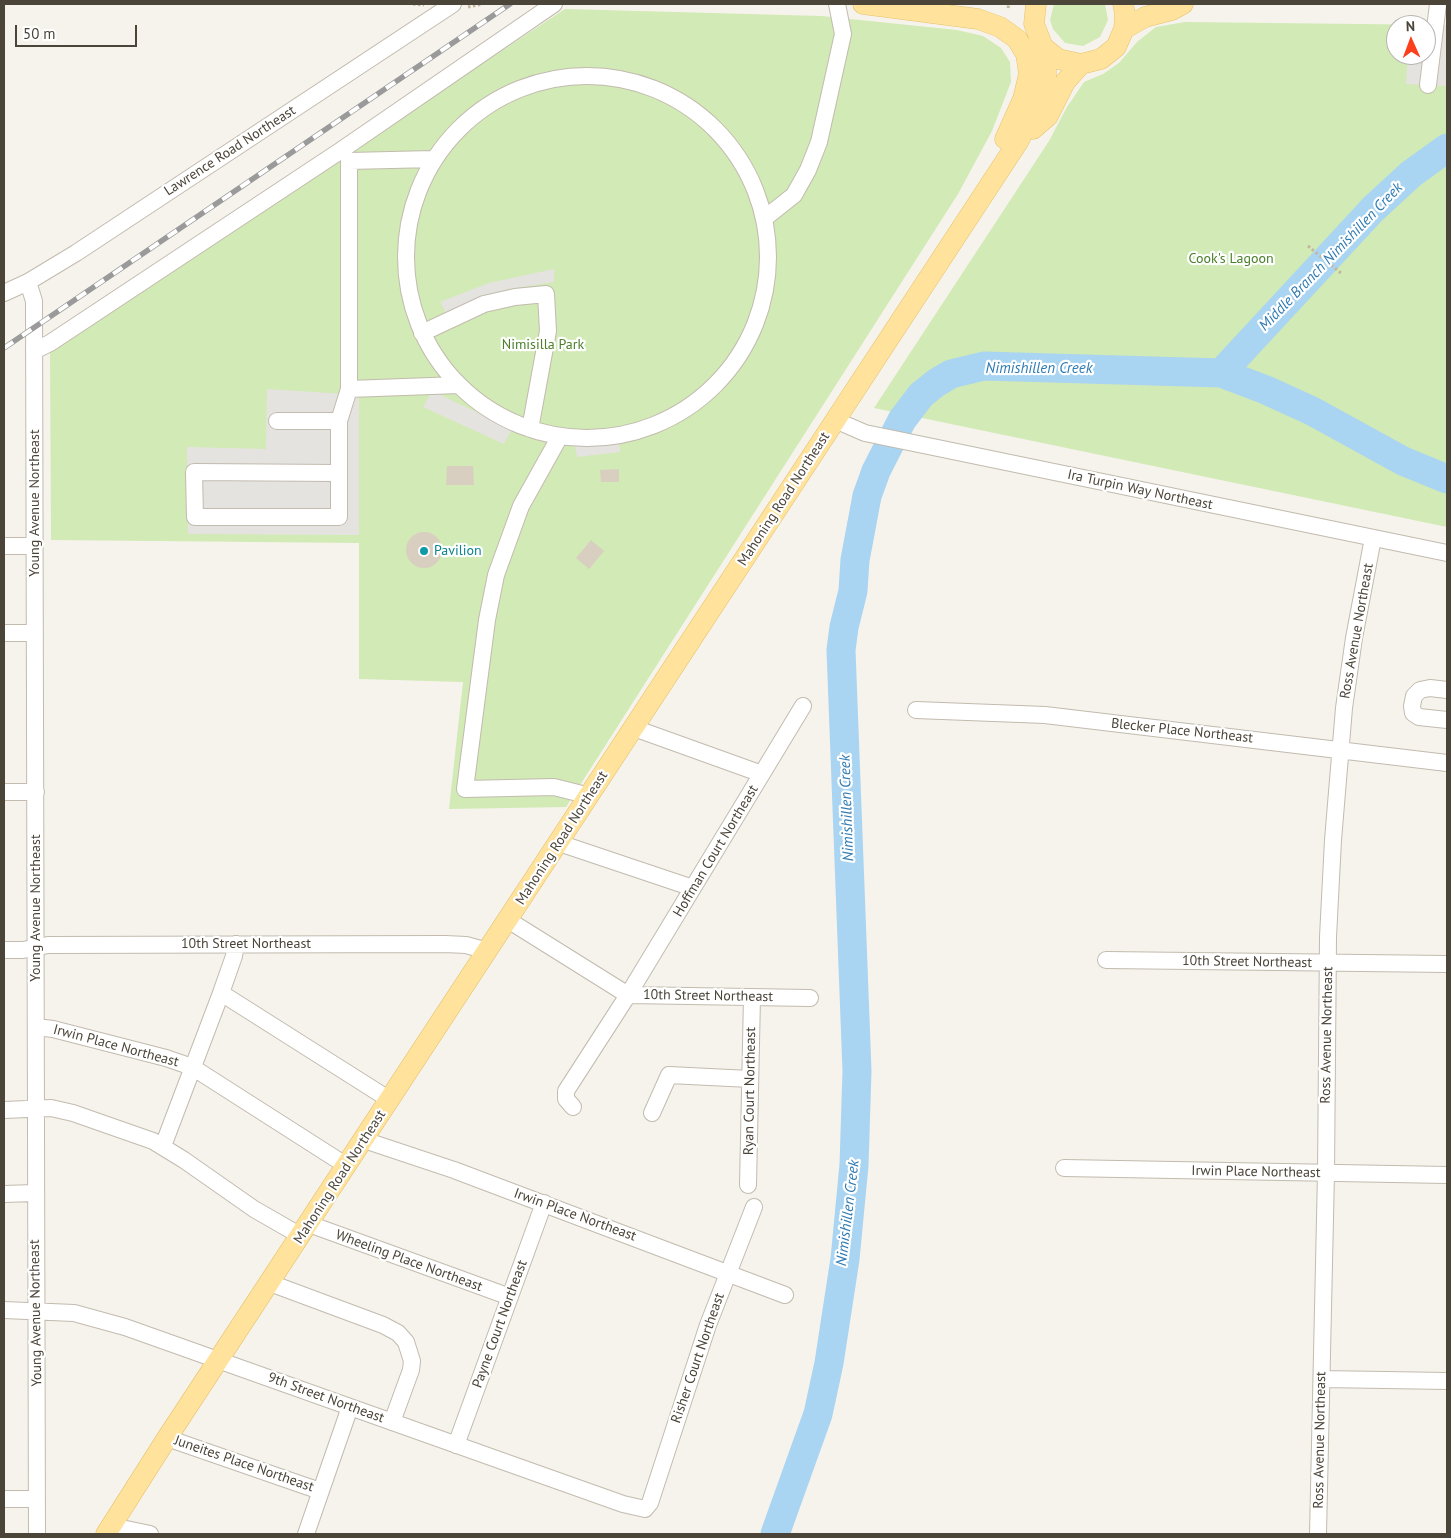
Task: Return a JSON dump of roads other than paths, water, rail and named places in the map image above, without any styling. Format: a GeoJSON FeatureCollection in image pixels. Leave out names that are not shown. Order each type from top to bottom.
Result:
{"type":"FeatureCollection","features":[{"type":"Feature","properties":{"kind":"main road"},"geometry":{"type":"LineString","coordinates":[[863,4],[978,19],[1007,31],[1017,39],[1024,50],[1029,74],[1026,92],[1006,138],[972,193],[972,212]]}},
{"type":"Feature","properties":{"kind":"main road"},"geometry":{"type":"LineString","coordinates":[[971,4],[1019,22],[1064,62],[1081,64],[1106,56],[1116,47],[1124,30],[1125,14],[1123,4]]}},
{"type":"Feature","properties":{"kind":"main road","name":"Mahoning Road Northeast"},"geometry":{"type":"LineString","coordinates":[[109,1530],[167,1438],[1018,142],[1036,110],[1043,89],[1046,70],[1042,44],[1034,24],[1036,4]]}},
{"type":"Feature","properties":{"kind":"main road"},"geometry":{"type":"LineString","coordinates":[[1124,30],[1145,17],[1172,10],[1183,4]]}},
{"type":"Feature","properties":{"kind":"main road","name":"Mahoning Road Northeast"},"geometry":{"type":"LineString","coordinates":[[1018,142],[1048,116],[1065,82],[1081,64]]}},
{"type":"Feature","properties":{"kind":"street","name":"Lawrence Road Northeast"},"geometry":{"type":"LineString","coordinates":[[4,293],[28,282],[76,253],[453,4]]}},
{"type":"Feature","properties":{"kind":"street"},"geometry":{"type":"LineString","coordinates":[[34,350],[50,343],[344,156],[554,4]]}},
{"type":"Feature","properties":{"kind":"street"},"geometry":{"type":"LineString","coordinates":[[764,218],[794,195],[808,170],[819,142],[843,34],[837,4]]}},
{"type":"Feature","properties":{"kind":"street"},"geometry":{"type":"LineString","coordinates":[[1428,85],[1438,4]]}},
{"type":"Feature","properties":{"kind":"street"},"geometry":{"type":"LineString","coordinates":[[583,76],[621,79],[667,94],[707,120],[727,141],[744,165],[759,199],[764,218],[769,256],[765,294],[753,330],[722,378],[708,392],[676,414],[641,429],[604,437],[560,436],[530,429],[492,411],[459,385],[442,366],[422,333],[410,297],[405,260],[406,242],[412,206],[433,159],[461,126],[476,113],[509,93],[526,86],[564,77],[583,76]]}},
{"type":"Feature","properties":{"kind":"street"},"geometry":{"type":"LineString","coordinates":[[344,156],[433,159]]}},
{"type":"Feature","properties":{"kind":"street"},"geometry":{"type":"LineString","coordinates":[[338,473],[194,472],[195,517],[339,517],[339,421],[349,389],[344,156]]}},
{"type":"Feature","properties":{"kind":"street","name":"Young Avenue Northeast"},"geometry":{"type":"LineString","coordinates":[[28,282],[34,301],[37,1534]]}},
{"type":"Feature","properties":{"kind":"street"},"geometry":{"type":"LineString","coordinates":[[422,333],[484,304],[515,297],[546,294],[548,331],[530,429]]}},
{"type":"Feature","properties":{"kind":"street"},"geometry":{"type":"LineString","coordinates":[[349,389],[459,385]]}},
{"type":"Feature","properties":{"kind":"street","name":"Ira Turpin Way Northeast"},"geometry":{"type":"LineString","coordinates":[[835,420],[865,433],[1447,554]]}},
{"type":"Feature","properties":{"kind":"street"},"geometry":{"type":"LineString","coordinates":[[278,421],[339,421]]}},
{"type":"Feature","properties":{"kind":"street"},"geometry":{"type":"LineString","coordinates":[[560,436],[521,506],[496,575],[487,620],[465,789],[554,787],[590,796]]}},
{"type":"Feature","properties":{"kind":"street","name":"Ross Avenue Northeast"},"geometry":{"type":"LineString","coordinates":[[1318,1534],[1326,1173],[1328,963],[1332,840],[1340,749],[1354,638],[1373,538]]}},
{"type":"Feature","properties":{"kind":"street"},"geometry":{"type":"LineString","coordinates":[[4,546],[35,546]]}},
{"type":"Feature","properties":{"kind":"street"},"geometry":{"type":"LineString","coordinates":[[4,633],[35,633]]}},
{"type":"Feature","properties":{"kind":"street"},"geometry":{"type":"LineString","coordinates":[[1447,690],[1430,688],[1420,690],[1414,696],[1412,706],[1413,713],[1419,717],[1447,720]]}},
{"type":"Feature","properties":{"kind":"street","name":"Hoffman Court Northeast"},"geometry":{"type":"LineString","coordinates":[[628,995],[803,706]]}},
{"type":"Feature","properties":{"kind":"street","name":"Blecker Place Northeast"},"geometry":{"type":"LineString","coordinates":[[916,710],[1044,715],[1447,762]]}},
{"type":"Feature","properties":{"kind":"street"},"geometry":{"type":"LineString","coordinates":[[634,728],[762,774]]}},
{"type":"Feature","properties":{"kind":"street"},"geometry":{"type":"LineString","coordinates":[[4,792],[36,792]]}},
{"type":"Feature","properties":{"kind":"street"},"geometry":{"type":"LineString","coordinates":[[559,843],[693,888]]}},
{"type":"Feature","properties":{"kind":"street","name":"10th Street Northeast"},"geometry":{"type":"LineString","coordinates":[[508,920],[628,995],[810,998]]}},
{"type":"Feature","properties":{"kind":"street"},"geometry":{"type":"LineString","coordinates":[[163,1146],[221,993],[234,956],[236,944]]}},
{"type":"Feature","properties":{"kind":"street","name":"10th Street Northeast"},"geometry":{"type":"LineString","coordinates":[[4,950],[48,945],[445,944],[466,945],[488,951]]}},
{"type":"Feature","properties":{"kind":"street","name":"10th Street Northeast"},"geometry":{"type":"LineString","coordinates":[[1106,960],[1447,964]]}},
{"type":"Feature","properties":{"kind":"street"},"geometry":{"type":"LineString","coordinates":[[221,993],[390,1100]]}},
{"type":"Feature","properties":{"kind":"street"},"geometry":{"type":"LineString","coordinates":[[573,1107],[566,1099],[566,1091],[628,995]]}},
{"type":"Feature","properties":{"kind":"street","name":"Ryan Court Northeast"},"geometry":{"type":"LineString","coordinates":[[748,1185],[752,997]]}},
{"type":"Feature","properties":{"kind":"street","name":"Irwin Place Northeast"},"geometry":{"type":"LineString","coordinates":[[36,1027],[53,1029],[166,1058],[192,1067],[347,1166]]}},
{"type":"Feature","properties":{"kind":"street"},"geometry":{"type":"LineString","coordinates":[[652,1113],[669,1076],[750,1079]]}},
{"type":"Feature","properties":{"kind":"street","name":"Wheeling Place Northeast"},"geometry":{"type":"LineString","coordinates":[[4,1110],[51,1108],[120,1128],[163,1146],[254,1208],[305,1230],[510,1297]]}},
{"type":"Feature","properties":{"kind":"street","name":"Irwin Place Northeast"},"geometry":{"type":"LineString","coordinates":[[364,1140],[544,1203],[785,1295]]}},
{"type":"Feature","properties":{"kind":"street","name":"Irwin Place Northeast"},"geometry":{"type":"LineString","coordinates":[[1064,1168],[1447,1175]]}},
{"type":"Feature","properties":{"kind":"street"},"geometry":{"type":"LineString","coordinates":[[4,1194],[35,1193]]}},
{"type":"Feature","properties":{"kind":"street","name":"Payne Court Northeast"},"geometry":{"type":"LineString","coordinates":[[456,1445],[544,1203]]}},
{"type":"Feature","properties":{"kind":"street","name":"Risher Court Northeast"},"geometry":{"type":"LineString","coordinates":[[645,1508],[650,1503],[691,1370],[754,1207]]}},
{"type":"Feature","properties":{"kind":"street"},"geometry":{"type":"LineString","coordinates":[[270,1283],[383,1325],[398,1334],[406,1342],[412,1361],[411,1370],[392,1422]]}},
{"type":"Feature","properties":{"kind":"street","name":"9th Street Northeast"},"geometry":{"type":"LineString","coordinates":[[4,1310],[35,1310],[92,1317],[219,1360],[623,1504],[645,1508]]}},
{"type":"Feature","properties":{"kind":"street"},"geometry":{"type":"LineString","coordinates":[[1322,1379],[1447,1381]]}},
{"type":"Feature","properties":{"kind":"street"},"geometry":{"type":"LineString","coordinates":[[306,1534],[350,1407]]}},
{"type":"Feature","properties":{"kind":"street","name":"Juneites Place Northeast"},"geometry":{"type":"LineString","coordinates":[[167,1438],[320,1491]]}},
{"type":"Feature","properties":{"kind":"street"},"geometry":{"type":"LineString","coordinates":[[4,1499],[37,1499]]}},
{"type":"Feature","properties":{"kind":"street"},"geometry":{"type":"LineString","coordinates":[[109,1530],[150,1534]]}},
{"type":"Feature","properties":{"kind":"waterway","name":"Middle Branch Nimishillen Creek"},"geometry":{"type":"LineString","coordinates":[[1221,373],[1373,209],[1411,174],[1447,148]]}},
{"type":"Feature","properties":{"kind":"waterway","name":"Nimishillen Creek"},"geometry":{"type":"LineString","coordinates":[[775,1534],[818,1414],[829,1363],[845,1259],[854,1165],[857,1071],[841,650],[844,627],[853,591],[855,560],[867,496],[876,471],[902,420],[921,395],[936,383],[951,374],[984,366],[1221,373],[1266,390],[1312,411],[1403,461],[1447,479]]}},
{"type":"Feature","properties":{"kind":"railway"},"geometry":{"type":"LineString","coordinates":[[4,348],[510,4]]}},
{"type":"Feature","properties":{"kind":"place","name":"Pavilion"},"geometry":{"type":"Point","coordinates":[424,551]}},
{"type":"Feature","properties":{"kind":"park label","name":"Cook's Lagoon"},"geometry":{"type":"Point","coordinates":[1231,259]}},
{"type":"Feature","properties":{"kind":"park label","name":"Nimisilla Park"},"geometry":{"type":"Point","coordinates":[543,345]}}]}
